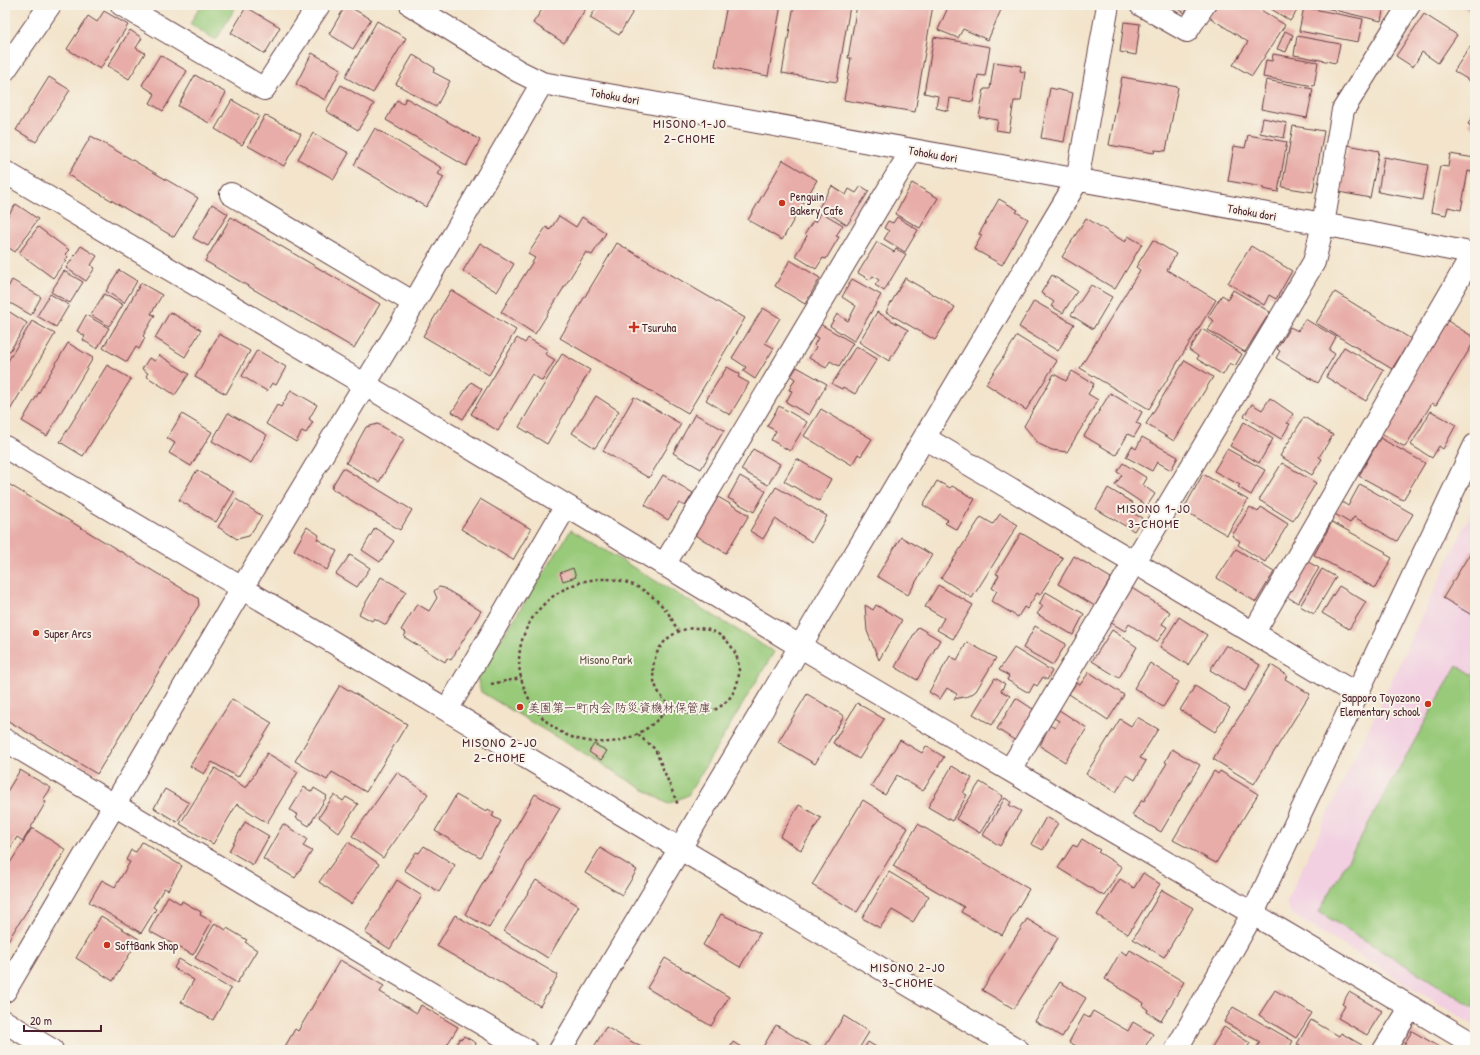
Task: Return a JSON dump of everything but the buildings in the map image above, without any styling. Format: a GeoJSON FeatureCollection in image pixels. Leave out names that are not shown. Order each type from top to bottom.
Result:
{"type":"FeatureCollection","features":[{"type":"Feature","properties":{"kind":"main road"},"geometry":{"type":"LineString","coordinates":[[5,70],[50,5]]}},
{"type":"Feature","properties":{"kind":"main road"},"geometry":{"type":"LineString","coordinates":[[122,5],[264,89],[319,5]]}},
{"type":"Feature","properties":{"kind":"main road","name":"Tohoku dori"},"geometry":{"type":"LineString","coordinates":[[411,5],[518,71],[542,83],[1077,181],[1323,224],[1474,254]]}},
{"type":"Feature","properties":{"kind":"main road"},"geometry":{"type":"LineString","coordinates":[[560,1050],[681,849],[1077,181],[1108,5]]}},
{"type":"Feature","properties":{"kind":"main road"},"geometry":{"type":"LineString","coordinates":[[1141,5],[1187,31],[1204,5]]}},
{"type":"Feature","properties":{"kind":"main road"},"geometry":{"type":"LineString","coordinates":[[1010,770],[1314,262],[1323,224],[1343,110],[1409,5]]}},
{"type":"Feature","properties":{"kind":"main road"},"geometry":{"type":"LineString","coordinates":[[5,990],[242,588],[414,303],[542,83]]}},
{"type":"Feature","properties":{"kind":"main road"},"geometry":{"type":"LineString","coordinates":[[664,565],[912,150]]}},
{"type":"Feature","properties":{"kind":"main road"},"geometry":{"type":"LineString","coordinates":[[5,172],[364,384],[801,647],[1475,1045]]}},
{"type":"Feature","properties":{"kind":"main road"},"geometry":{"type":"LineString","coordinates":[[231,194],[414,303]]}},
{"type":"Feature","properties":{"kind":"main road"},"geometry":{"type":"LineString","coordinates":[[1254,632],[1474,254]]}},
{"type":"Feature","properties":{"kind":"main road"},"geometry":{"type":"LineString","coordinates":[[925,438],[1358,695]]}},
{"type":"Feature","properties":{"kind":"main road"},"geometry":{"type":"LineString","coordinates":[[1176,1050],[1253,913],[1358,695],[1475,445]]}},
{"type":"Feature","properties":{"kind":"main road"},"geometry":{"type":"LineString","coordinates":[[5,447],[1018,1050]]}},
{"type":"Feature","properties":{"kind":"main road"},"geometry":{"type":"LineString","coordinates":[[447,710],[566,506]]}},
{"type":"Feature","properties":{"kind":"main road"},"geometry":{"type":"LineString","coordinates":[[5,740],[526,1050]]}},
{"type":"Feature","properties":{"kind":"main road"},"geometry":{"type":"LineString","coordinates":[[1384,1050],[1411,1007]]}},
{"type":"Feature","properties":{"kind":"main road"},"geometry":{"type":"LineString","coordinates":[[5,1022],[52,1050]]}},
{"type":"Feature","properties":{"kind":"path"},"geometry":{"type":"LineString","coordinates":[[670,707],[655,723],[638,735],[617,742],[596,743],[575,739],[556,730],[540,716],[528,698],[521,678],[520,651],[528,625],[543,603],[565,587],[591,580],[619,580],[644,591],[664,608],[678,631]]}},
{"type":"Feature","properties":{"kind":"path"},"geometry":{"type":"LineString","coordinates":[[692,628],[705,629],[718,634],[729,643],[736,655],[739,668],[738,682],[733,695],[724,705],[712,712],[698,715],[685,714],[670,707],[656,691],[652,668],[654,657],[660,646],[678,631],[692,628]]}},
{"type":"Feature","properties":{"kind":"path"},"geometry":{"type":"LineString","coordinates":[[486,685],[521,678]]}},
{"type":"Feature","properties":{"kind":"path"},"geometry":{"type":"LineString","coordinates":[[638,735],[656,749],[679,807]]}},
{"type":"Feature","properties":{"kind":"shaded area","name":"Sapporo Toyozono Elementary school"},"geometry":{"type":"Polygon","coordinates":[[[1475,505],[1475,1026],[1290,913],[1286,902],[1475,505]]]}},
{"type":"Feature","properties":{"kind":"green space"},"geometry":{"type":"Polygon","coordinates":[[[201,5],[237,5],[216,40],[190,24],[201,5]]]}},
{"type":"Feature","properties":{"kind":"green space","name":"Misono Park"},"geometry":{"type":"Polygon","coordinates":[[[571,530],[774,652],[688,795],[668,804],[481,692],[477,677],[571,530]]]}},
{"type":"Feature","properties":{"kind":"green space"},"geometry":{"type":"Polygon","coordinates":[[[1457,665],[1475,676],[1475,1008],[1319,912],[1457,665]]]}},
{"type":"Feature","properties":{"kind":"place","name":"Penguin Bakery Cafe"},"geometry":{"type":"Point","coordinates":[782,203]}},
{"type":"Feature","properties":{"kind":"place","name":"Tsuruha"},"geometry":{"type":"Point","coordinates":[634,327]}},
{"type":"Feature","properties":{"kind":"place","name":"Super Arcs"},"geometry":{"type":"Point","coordinates":[36,633]}},
{"type":"Feature","properties":{"kind":"place","name":"Sapporo Toyozono Elementary school"},"geometry":{"type":"Point","coordinates":[1428,704]}},
{"type":"Feature","properties":{"kind":"place","name":"美園第一町内会 防災資機材保管庫"},"geometry":{"type":"Point","coordinates":[520,707]}},
{"type":"Feature","properties":{"kind":"place","name":"SoftBank Shop"},"geometry":{"type":"Point","coordinates":[107,945]}},
{"type":"Feature","properties":{"kind":"district","name":"MISONO 1-JO 2-CHOME"},"geometry":{"type":"Point","coordinates":[690,130]}},
{"type":"Feature","properties":{"kind":"district","name":"MISONO 1-JO 3-CHOME"},"geometry":{"type":"Point","coordinates":[1154,516]}},
{"type":"Feature","properties":{"kind":"district","name":"MISONO 2-JO 2-CHOME"},"geometry":{"type":"Point","coordinates":[500,750]}},
{"type":"Feature","properties":{"kind":"district","name":"MISONO 2-JO 3-CHOME"},"geometry":{"type":"Point","coordinates":[908,974]}}]}
